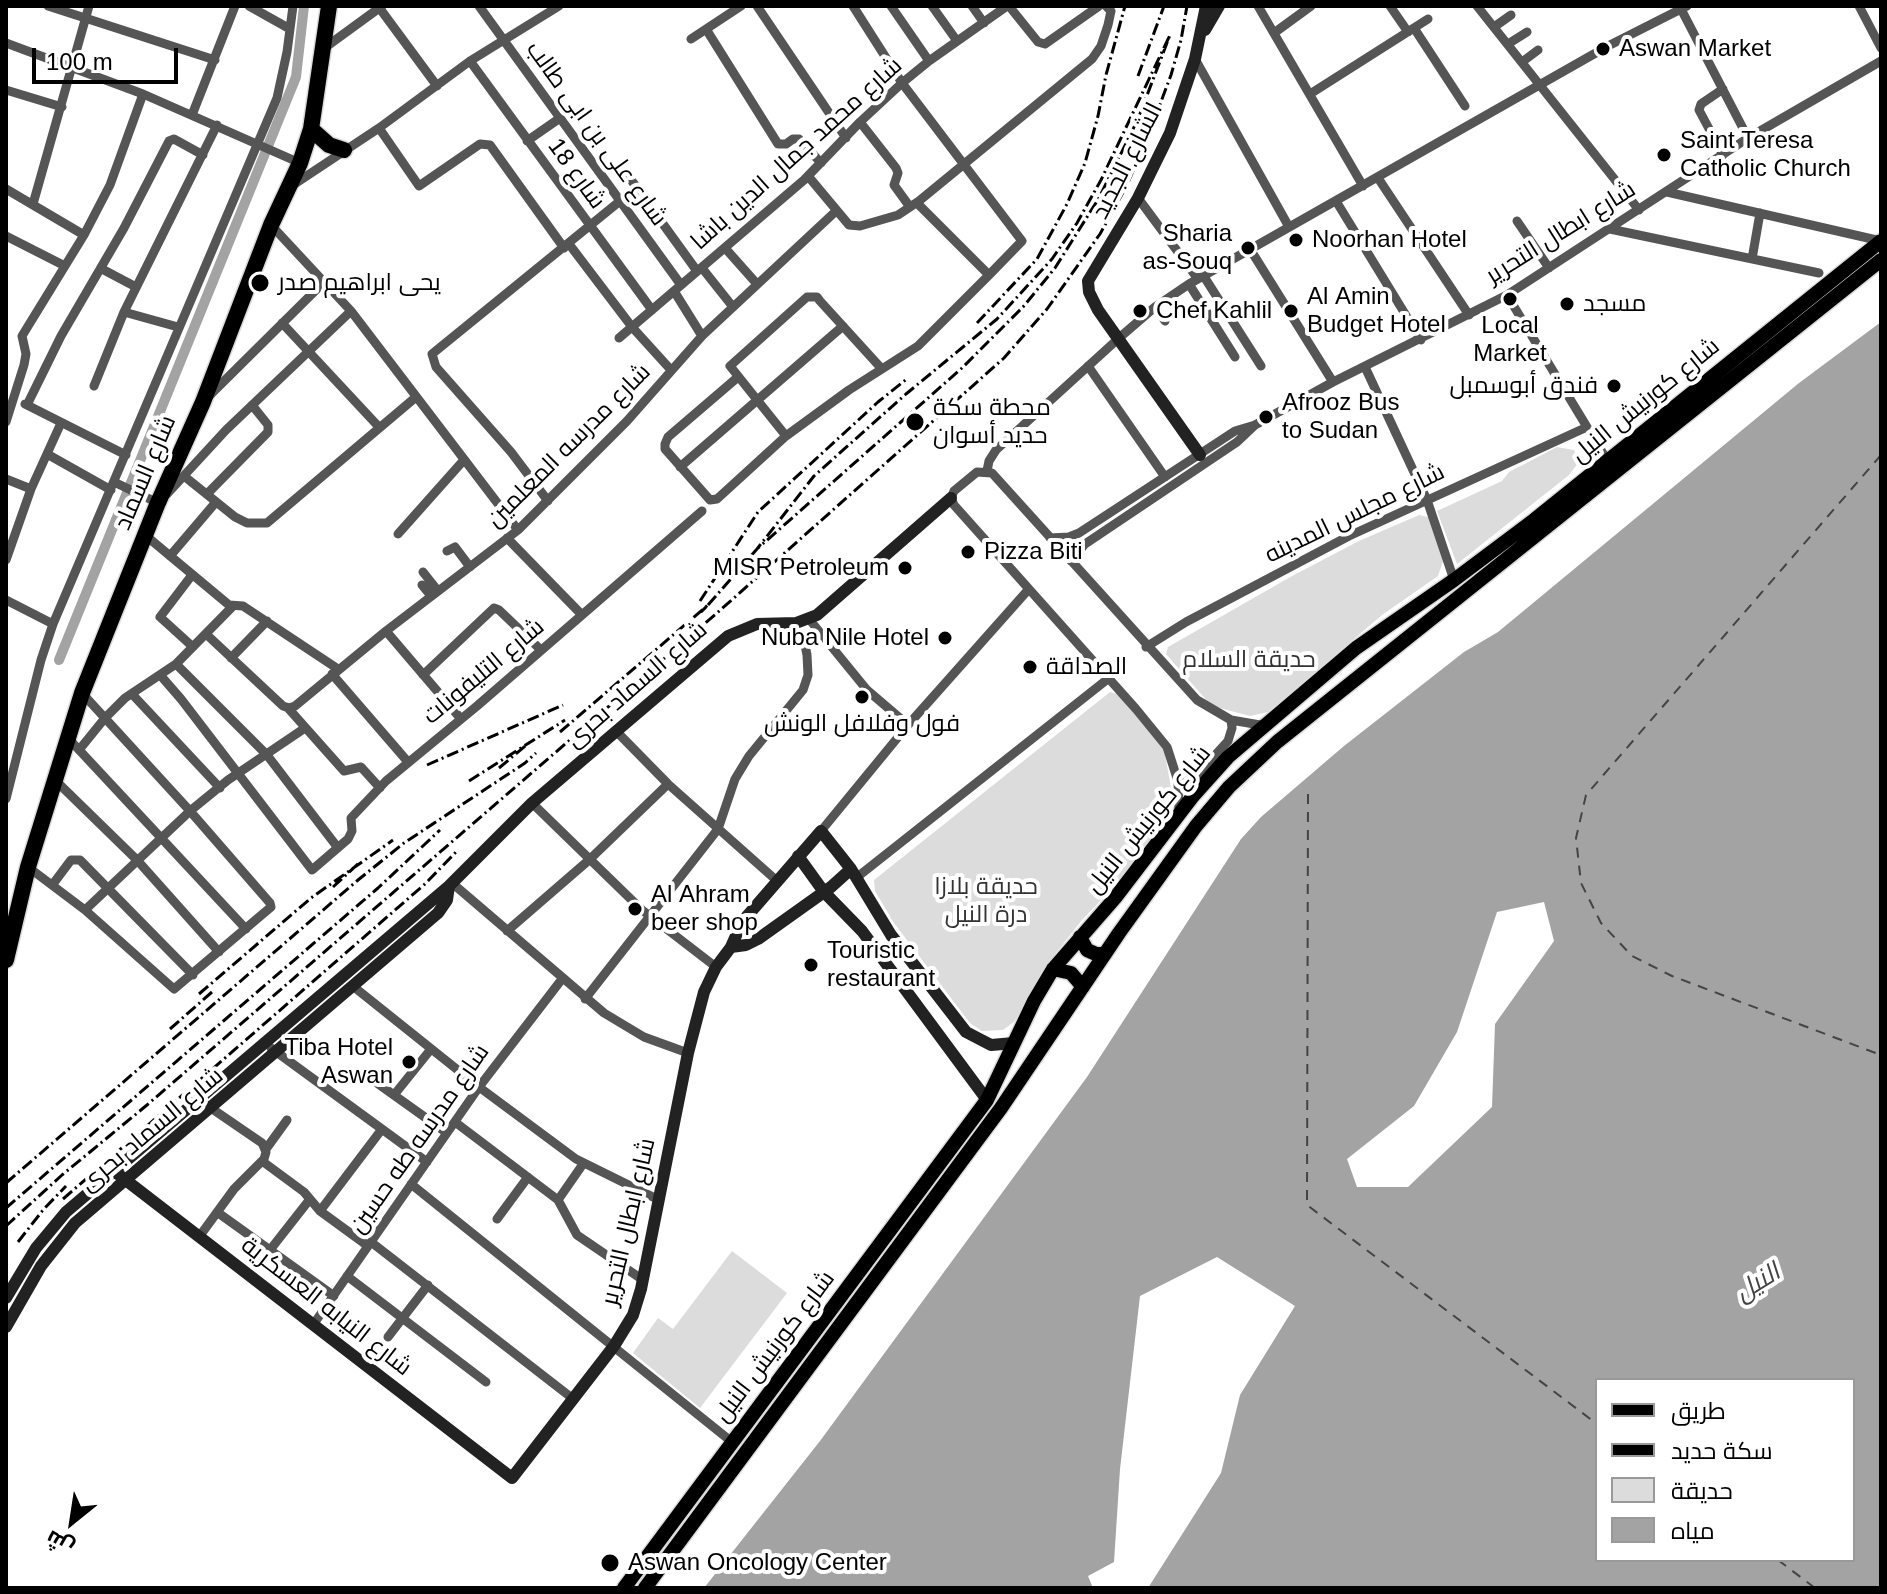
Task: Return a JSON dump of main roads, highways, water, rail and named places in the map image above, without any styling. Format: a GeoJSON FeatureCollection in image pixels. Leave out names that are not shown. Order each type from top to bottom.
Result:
{"type":"FeatureCollection","features":[{"type":"Feature","properties":{"kind":"highway","name":"شارع السماد"},"geometry":{"type":"LineString","coordinates":[[6,960],[28,867],[55,780],[74,744],[82,693],[145,535],[154,502],[203,402],[288,188],[294,160],[311,129],[329,6]]}},
{"type":"Feature","properties":{"kind":"highway"},"geometry":{"type":"LineString","coordinates":[[311,129],[329,145],[344,150]]}},
{"type":"Feature","properties":{"kind":"main road","name":"شارع كورنيش النيل"},"geometry":{"type":"LineString","coordinates":[[624,1588],[987,1100],[1034,1001],[1053,969],[1133,876],[1179,814],[1228,757],[1369,638],[1454,580],[1881,241]]}},
{"type":"Feature","properties":{"kind":"main road","name":"شارع كورنيش النيل"},"geometry":{"type":"LineString","coordinates":[[645,1588],[1001,1108],[1105,954],[1196,826],[1229,787],[1260,756],[1881,260]]}},
{"type":"Feature","properties":{"kind":"main road"},"geometry":{"type":"LineString","coordinates":[[1330,671],[1337,671],[1357,660],[1364,667],[1361,675]]}},
{"type":"Feature","properties":{"kind":"main road"},"geometry":{"type":"LineString","coordinates":[[1080,937],[1087,950],[1105,954]]}},
{"type":"Feature","properties":{"kind":"main road"},"geometry":{"type":"LineString","coordinates":[[1053,969],[1071,973],[1083,987]]}},
{"type":"Feature","properties":{"kind":"water","name":"النيل"},"geometry":{"type":"Polygon","coordinates":[[[1881,322],[1881,1588],[1148,1588],[1221,1473],[1240,1395],[1295,1306],[1217,1257],[1140,1296],[1120,1469],[1114,1562],[1088,1576],[1093,1588],[704,1588],[820,1441],[1087,1077],[1241,839],[1261,817],[1344,746],[1464,652],[1498,632],[1799,383],[1881,322]],[[1544,902],[1497,912],[1457,1032],[1414,1106],[1347,1159],[1357,1187],[1408,1187],[1492,1107],[1495,1024],[1554,941],[1544,902]]]}},
{"type":"Feature","properties":{"kind":"waterway"},"geometry":{"type":"LineString","coordinates":[[59,660],[296,77],[304,6]]}},
{"type":"Feature","properties":{"kind":"railway"},"geometry":{"type":"LineString","coordinates":[[977,323],[1037,259],[1067,204],[1085,163],[1125,6]]}},
{"type":"Feature","properties":{"kind":"railway"},"geometry":{"type":"LineString","coordinates":[[1138,76],[1164,6]]}},
{"type":"Feature","properties":{"kind":"railway"},"geometry":{"type":"LineString","coordinates":[[6,1226],[717,613],[1004,358],[1047,309],[1100,234],[1125,189],[1171,75],[1187,6]]}},
{"type":"Feature","properties":{"kind":"railway"},"geometry":{"type":"LineString","coordinates":[[708,605],[757,549],[962,368],[1023,307],[1055,268],[1099,198],[1138,119],[1170,35],[1101,180],[1052,259],[997,319],[814,476],[757,549]]}},
{"type":"Feature","properties":{"kind":"railway"},"geometry":{"type":"LineString","coordinates":[[700,601],[758,512],[908,378]]}},
{"type":"Feature","properties":{"kind":"railway"},"geometry":{"type":"LineString","coordinates":[[560,732],[708,605],[701,612]]}},
{"type":"Feature","properties":{"kind":"railway"},"geometry":{"type":"LineString","coordinates":[[427,765],[563,705]]}},
{"type":"Feature","properties":{"kind":"railway"},"geometry":{"type":"LineString","coordinates":[[469,781],[565,720]]}},
{"type":"Feature","properties":{"kind":"railway"},"geometry":{"type":"LineString","coordinates":[[499,768],[530,742]]}},
{"type":"Feature","properties":{"kind":"railway"},"geometry":{"type":"LineString","coordinates":[[6,1183],[358,880],[404,843],[536,753]]}},
{"type":"Feature","properties":{"kind":"railway"},"geometry":{"type":"LineString","coordinates":[[6,1208],[378,888],[440,830]]}},
{"type":"Feature","properties":{"kind":"railway"},"geometry":{"type":"LineString","coordinates":[[199,994],[311,898],[393,840]]}},
{"type":"Feature","properties":{"kind":"railway"},"geometry":{"type":"LineString","coordinates":[[63,1199],[425,884],[456,852]]}},
{"type":"Feature","properties":{"kind":"railway"},"geometry":{"type":"LineString","coordinates":[[333,887],[359,863]]}},
{"type":"Feature","properties":{"kind":"railway"},"geometry":{"type":"LineString","coordinates":[[170,1029],[212,992]]}},
{"type":"Feature","properties":{"kind":"railway"},"geometry":{"type":"LineString","coordinates":[[18,1242],[66,1186]]}},
{"type":"Feature","properties":{"kind":"place","name":"Aswan Market"},"geometry":{"type":"Point","coordinates":[1603,49]}},
{"type":"Feature","properties":{"kind":"place","name":"Saint Teresa Catholic Church"},"geometry":{"type":"Point","coordinates":[1664,155]}},
{"type":"Feature","properties":{"kind":"place","name":"Noorhan Hotel"},"geometry":{"type":"Point","coordinates":[1296,240]}},
{"type":"Feature","properties":{"kind":"place","name":"Sharia as-Souq"},"geometry":{"type":"Point","coordinates":[1248,248]}},
{"type":"Feature","properties":{"kind":"place","name":"يحى ابراهيم صدر"},"geometry":{"type":"Point","coordinates":[260,283]}},
{"type":"Feature","properties":{"kind":"place","name":"Local Market"},"geometry":{"type":"Point","coordinates":[1510,299]}},
{"type":"Feature","properties":{"kind":"place","name":"مسجد"},"geometry":{"type":"Point","coordinates":[1567,304]}},
{"type":"Feature","properties":{"kind":"place","name":"Chef Kahlil"},"geometry":{"type":"Point","coordinates":[1140,311]}},
{"type":"Feature","properties":{"kind":"place","name":"Al Amin Budget Hotel"},"geometry":{"type":"Point","coordinates":[1291,311]}},
{"type":"Feature","properties":{"kind":"place","name":"فندق أبوسمبل"},"geometry":{"type":"Point","coordinates":[1614,386]}},
{"type":"Feature","properties":{"kind":"place","name":"Afrooz Bus to Sudan"},"geometry":{"type":"Point","coordinates":[1266,417]}},
{"type":"Feature","properties":{"kind":"place","name":"محطة سكة حديد أسوان"},"geometry":{"type":"Point","coordinates":[915,422]}},
{"type":"Feature","properties":{"kind":"place","name":"Pizza Biti"},"geometry":{"type":"Point","coordinates":[968,552]}},
{"type":"Feature","properties":{"kind":"place","name":"MISR Petroleum"},"geometry":{"type":"Point","coordinates":[905,568]}},
{"type":"Feature","properties":{"kind":"place","name":"Nuba Nile Hotel"},"geometry":{"type":"Point","coordinates":[945,638]}},
{"type":"Feature","properties":{"kind":"place","name":"الصداقة"},"geometry":{"type":"Point","coordinates":[1030,667]}},
{"type":"Feature","properties":{"kind":"place","name":"فول وفلافل الونش"},"geometry":{"type":"Point","coordinates":[862,697]}},
{"type":"Feature","properties":{"kind":"place","name":"Al Ahram beer shop"},"geometry":{"type":"Point","coordinates":[635,909]}},
{"type":"Feature","properties":{"kind":"place","name":"Touristic restaurant"},"geometry":{"type":"Point","coordinates":[811,965]}},
{"type":"Feature","properties":{"kind":"place","name":"Tiba Hotel Aswan"},"geometry":{"type":"Point","coordinates":[409,1062]}},
{"type":"Feature","properties":{"kind":"place","name":"Aswan Oncology Center"},"geometry":{"type":"Point","coordinates":[610,1563]}},
{"type":"Feature","properties":{"kind":"park label","name":"حديقة السلام"},"geometry":{"type":"Point","coordinates":[1249,660]}},
{"type":"Feature","properties":{"kind":"park label","name":"حديقة بلازا درة النيل"},"geometry":{"type":"Point","coordinates":[986,901]}}]}
